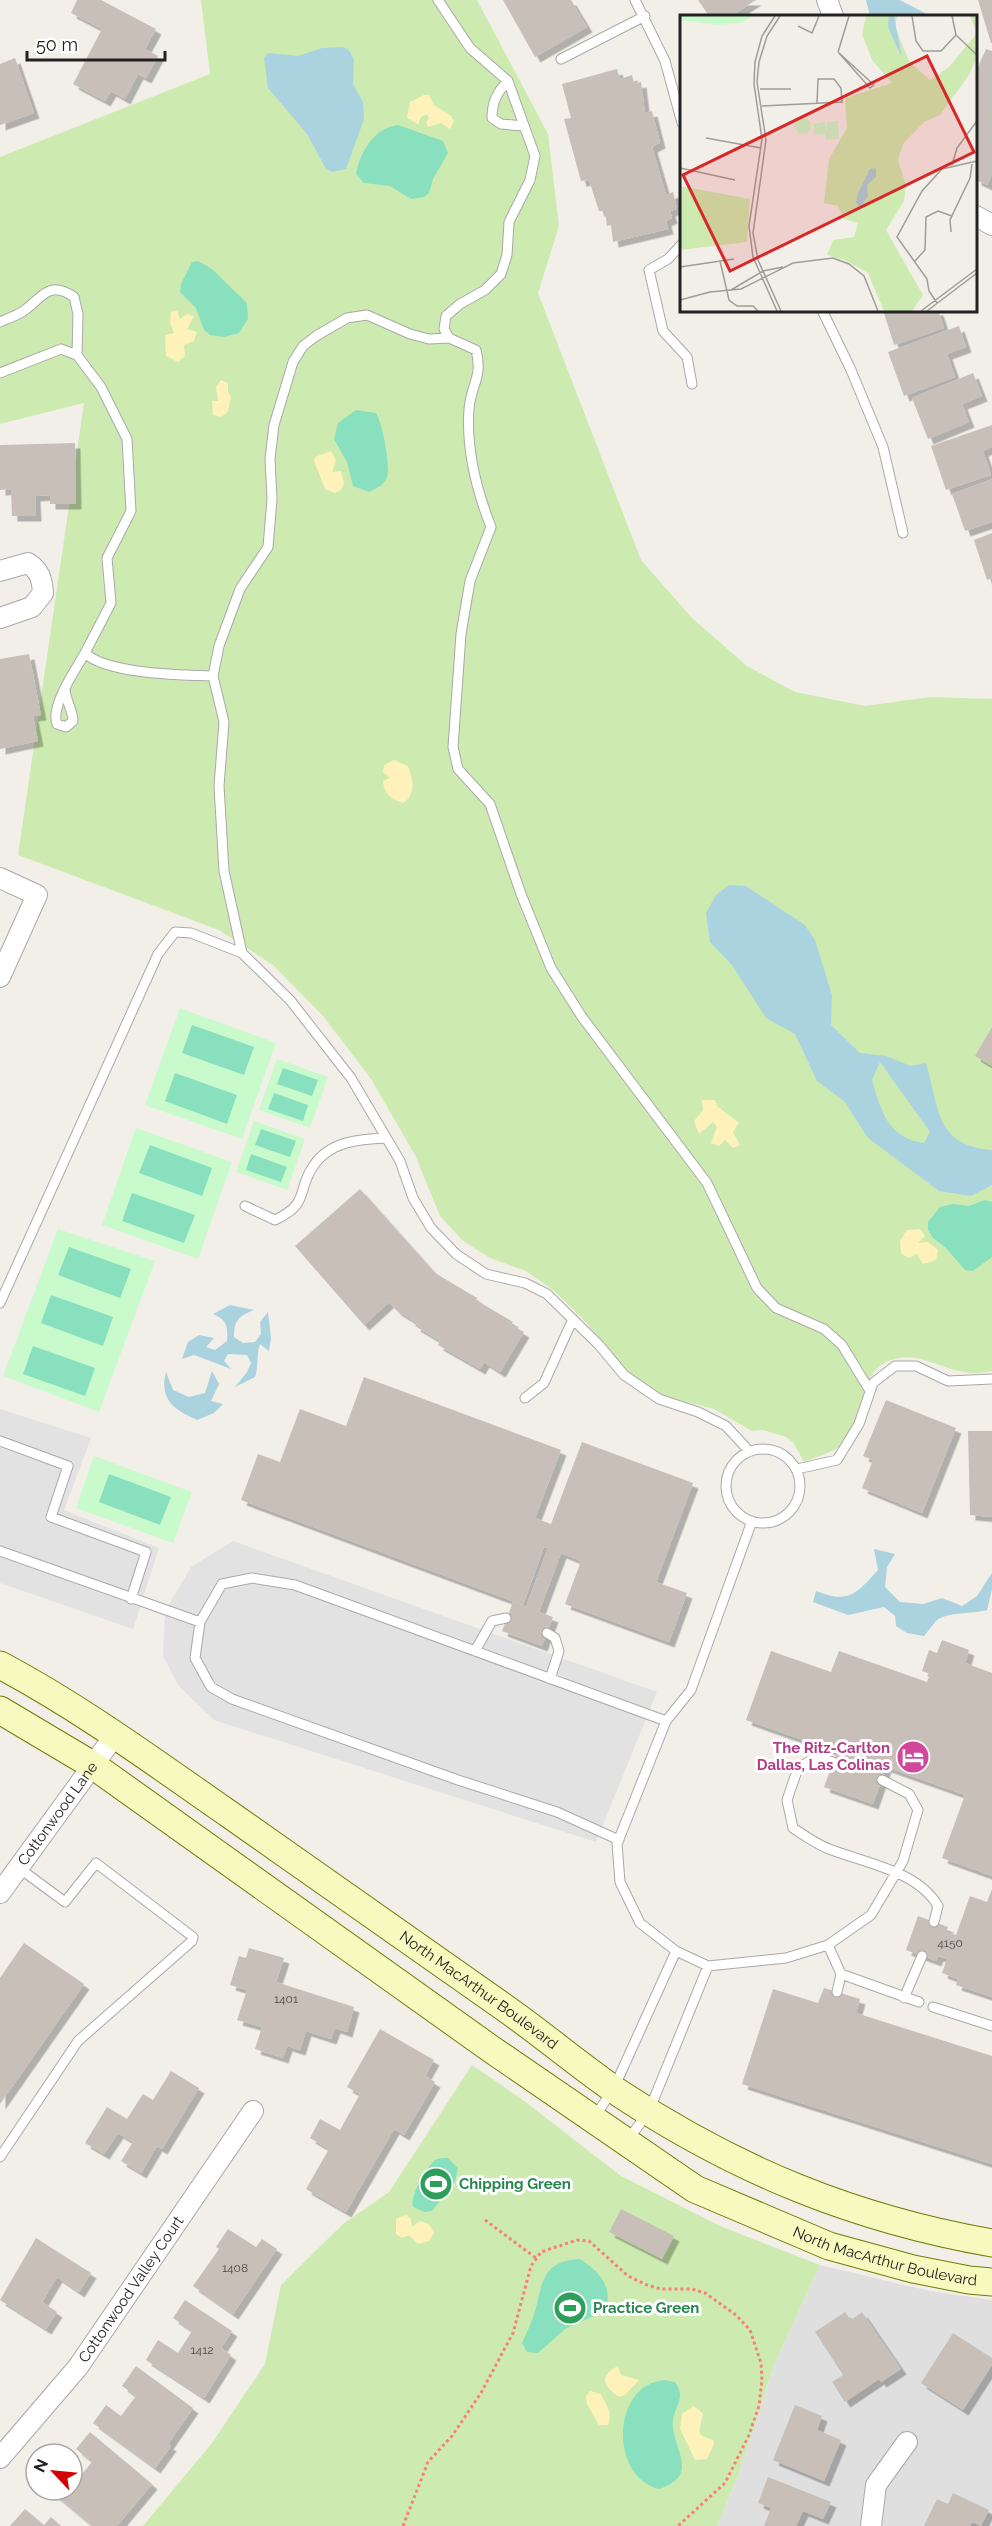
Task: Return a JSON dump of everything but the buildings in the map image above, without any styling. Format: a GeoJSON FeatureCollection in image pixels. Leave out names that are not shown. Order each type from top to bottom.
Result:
{"type":"FeatureCollection","features":[{"type":"Feature","properties":{"kind":"main road","name":"North MacArthur Boulevard"},"geometry":{"type":"LineString","coordinates":[[0,1665],[79,1709],[499,2003],[614,2088],[710,2148],[763,2175],[841,2206],[930,2232],[992,2243]]}},
{"type":"Feature","properties":{"kind":"main road","name":"North MacArthur Boulevard"},"geometry":{"type":"LineString","coordinates":[[0,1710],[94,1766],[695,2189],[829,2246],[913,2269],[992,2282]]}},
{"type":"Feature","properties":{"kind":"street"},"geometry":{"type":"LineString","coordinates":[[827,0],[833,15]]}},
{"type":"Feature","properties":{"kind":"street"},"geometry":{"type":"LineString","coordinates":[[977,217],[992,225]]}},
{"type":"Feature","properties":{"kind":"street"},"geometry":{"type":"LineString","coordinates":[[0,571],[28,563],[36,568],[41,578],[43,593],[32,607],[0,618]]}},
{"type":"Feature","properties":{"kind":"street"},"geometry":{"type":"LineString","coordinates":[[0,878],[37,895],[0,977]]}},
{"type":"Feature","properties":{"kind":"street","name":"Cottonwood Lane"},"geometry":{"type":"LineString","coordinates":[[0,1893],[116,1735]]}},
{"type":"Feature","properties":{"kind":"street","name":"Cottonwood Valley Court"},"geometry":{"type":"LineString","coordinates":[[0,2458],[78,2367],[253,2111]]}},
{"type":"Feature","properties":{"kind":"street"},"geometry":{"type":"LineString","coordinates":[[871,2526],[876,2485],[907,2442]]}},
{"type":"Feature","properties":{"kind":"lane"},"geometry":{"type":"LineString","coordinates":[[438,0],[470,48],[508,81],[535,156],[530,180],[509,222],[507,255],[501,274],[485,290],[460,304],[446,316],[444,329],[449,338]]}},
{"type":"Feature","properties":{"kind":"lane"},"geometry":{"type":"LineString","coordinates":[[635,0],[645,16],[665,61],[680,119]]}},
{"type":"Feature","properties":{"kind":"lane"},"geometry":{"type":"LineString","coordinates":[[561,59],[645,16]]}},
{"type":"Feature","properties":{"kind":"lane"},"geometry":{"type":"LineString","coordinates":[[508,81],[499,91],[492,107],[492,118],[501,124],[524,126]]}},
{"type":"Feature","properties":{"kind":"lane"},"geometry":{"type":"LineString","coordinates":[[680,245],[668,259],[649,270],[663,331],[687,357],[692,384]]}},
{"type":"Feature","properties":{"kind":"lane"},"geometry":{"type":"LineString","coordinates":[[0,322],[21,312],[47,291],[63,289],[74,297],[78,314],[77,355]]}},
{"type":"Feature","properties":{"kind":"lane"},"geometry":{"type":"LineString","coordinates":[[823,312],[883,447],[903,533]]}},
{"type":"Feature","properties":{"kind":"lane"},"geometry":{"type":"LineString","coordinates":[[242,953],[224,871],[219,786],[224,722],[213,676],[219,646],[240,589],[268,547],[272,499],[270,459],[273,425],[293,362],[303,346],[316,336],[347,318],[367,315],[410,334],[429,339],[449,338],[476,350],[480,367],[469,406],[468,444],[480,500],[491,527],[470,581],[460,634],[453,747],[458,769],[490,804],[521,894],[551,968],[582,1017],[707,1183],[757,1288],[776,1308],[824,1329],[842,1345],[870,1391]]}},
{"type":"Feature","properties":{"kind":"lane"},"geometry":{"type":"LineString","coordinates":[[0,373],[61,349],[77,355],[101,387],[128,439],[131,511],[107,558],[111,603],[65,690]]}},
{"type":"Feature","properties":{"kind":"lane"},"geometry":{"type":"LineString","coordinates":[[85,653],[93,661],[124,668],[213,676]]}},
{"type":"Feature","properties":{"kind":"lane"},"geometry":{"type":"LineString","coordinates":[[0,1303],[158,954],[175,932],[191,933],[242,953],[290,1000],[351,1078],[400,1161],[413,1198],[431,1228],[456,1254],[486,1274],[525,1283],[547,1294],[624,1375],[659,1399],[698,1412],[726,1426],[749,1451]]}},
{"type":"Feature","properties":{"kind":"lane"},"geometry":{"type":"LineString","coordinates":[[245,1206],[275,1220],[300,1203],[314,1165],[327,1152],[353,1141],[386,1138]]}},
{"type":"Feature","properties":{"kind":"lane"},"geometry":{"type":"LineString","coordinates":[[525,1398],[544,1383],[573,1319]]}},
{"type":"Feature","properties":{"kind":"lane"},"geometry":{"type":"LineString","coordinates":[[797,1469],[837,1460],[859,1424],[873,1383],[895,1366],[916,1366],[948,1381],[992,1379]]}},
{"type":"Feature","properties":{"kind":"lane"},"geometry":{"type":"LineString","coordinates":[[0,1441],[68,1466],[51,1517],[146,1552],[131,1599]]}},
{"type":"Feature","properties":{"kind":"lane"},"geometry":{"type":"LineString","coordinates":[[771,1449],[781,1453],[797,1469],[800,1493],[787,1514],[776,1521],[752,1521],[734,1509],[726,1487],[732,1466],[749,1451],[771,1449]]}},
{"type":"Feature","properties":{"kind":"lane"},"geometry":{"type":"LineString","coordinates":[[752,1521],[691,1690],[666,1721],[619,1840],[620,1882],[640,1923],[676,1951],[708,1966],[786,1958],[828,1945],[871,1915],[903,1861],[918,1810],[909,1794],[882,1780]]}},
{"type":"Feature","properties":{"kind":"lane"},"geometry":{"type":"LineString","coordinates":[[0,1551],[200,1622]]}},
{"type":"Feature","properties":{"kind":"lane"},"geometry":{"type":"LineString","coordinates":[[619,1840],[557,1812],[458,1780],[232,1699],[211,1687],[195,1658],[200,1622],[222,1584],[252,1578],[295,1585],[666,1721]]}},
{"type":"Feature","properties":{"kind":"lane"},"geometry":{"type":"LineString","coordinates":[[475,1651],[492,1621],[506,1618]]}},
{"type":"Feature","properties":{"kind":"lane"},"geometry":{"type":"LineString","coordinates":[[547,1633],[555,1638],[559,1651],[550,1678]]}},
{"type":"Feature","properties":{"kind":"lane"},"geometry":{"type":"LineString","coordinates":[[833,1762],[817,1757],[798,1768],[787,1800],[792,1828],[827,1848],[897,1873],[931,1894],[938,1906],[934,1922]]}},
{"type":"Feature","properties":{"kind":"lane"},"geometry":{"type":"LineString","coordinates":[[0,2157],[78,2041],[192,1941],[193,1937],[96,1863],[65,1902],[19,1868]]}},
{"type":"Feature","properties":{"kind":"lane"},"geometry":{"type":"LineString","coordinates":[[828,1945],[841,1974],[837,1992]]}},
{"type":"Feature","properties":{"kind":"lane"},"geometry":{"type":"LineString","coordinates":[[593,2119],[614,2088],[676,1951]]}},
{"type":"Feature","properties":{"kind":"lane"},"geometry":{"type":"LineString","coordinates":[[904,1998],[922,1956]]}},
{"type":"Feature","properties":{"kind":"lane"},"geometry":{"type":"LineString","coordinates":[[626,2142],[649,2110],[708,1966]]}},
{"type":"Feature","properties":{"kind":"lane"},"geometry":{"type":"LineString","coordinates":[[841,1974],[919,2002]]}},
{"type":"Feature","properties":{"kind":"lane"},"geometry":{"type":"LineString","coordinates":[[933,2007],[992,2026]]}},
{"type":"Feature","properties":{"kind":"path"},"geometry":{"type":"LineString","coordinates":[[485,2220],[537,2259]]}},
{"type":"Feature","properties":{"kind":"path"},"geometry":{"type":"LineString","coordinates":[[403,2526],[428,2462],[452,2436],[481,2393],[513,2333],[531,2266],[542,2252],[577,2240],[589,2241],[628,2276],[662,2289],[692,2289],[705,2293],[722,2303],[750,2330],[761,2363],[762,2380],[759,2406],[749,2435],[725,2483],[678,2526]]}},
{"type":"Feature","properties":{"kind":"shaded area"},"geometry":{"type":"Polygon","coordinates":[[[0,1409],[91,1438],[64,1510],[159,1548],[133,1629],[0,1583],[0,1409]]]}},
{"type":"Feature","properties":{"kind":"shaded area"},"geometry":{"type":"Polygon","coordinates":[[[233,1541],[657,1692],[596,1842],[214,1720],[179,1686],[163,1656],[165,1611],[191,1567],[233,1541]]]}},
{"type":"Feature","properties":{"kind":"shaded area"},"geometry":{"type":"Polygon","coordinates":[[[820,2265],[930,2291],[992,2300],[992,2526],[717,2526],[739,2473],[774,2365],[820,2265]]]}},
{"type":"Feature","properties":{"kind":"green space"},"geometry":{"type":"Polygon","coordinates":[[[201,0],[477,0],[548,134],[559,226],[538,293],[641,560],[692,618],[747,666],[795,692],[865,706],[930,697],[992,699],[992,1371],[964,1372],[918,1358],[906,1357],[881,1365],[867,1385],[851,1435],[838,1448],[804,1462],[793,1442],[784,1436],[762,1430],[752,1431],[714,1409],[659,1395],[636,1379],[615,1359],[585,1321],[553,1290],[526,1271],[490,1258],[462,1240],[440,1216],[415,1155],[371,1079],[323,1016],[273,965],[219,930],[18,855],[84,403],[0,424],[0,157],[210,74],[201,0]]]}},
{"type":"Feature","properties":{"kind":"green space"},"geometry":{"type":"Polygon","coordinates":[[[398,125],[443,141],[448,153],[433,179],[429,193],[424,197],[411,199],[390,186],[364,183],[356,174],[361,157],[370,142],[382,130],[398,125]]]}},
{"type":"Feature","properties":{"kind":"green space"},"geometry":{"type":"Polygon","coordinates":[[[198,261],[212,269],[247,303],[248,319],[239,333],[224,337],[210,335],[204,330],[196,308],[180,292],[181,284],[192,262],[198,261]]]}},
{"type":"Feature","properties":{"kind":"green space"},"geometry":{"type":"Polygon","coordinates":[[[356,410],[376,413],[385,445],[388,464],[386,480],[369,492],[353,486],[347,462],[334,439],[338,423],[356,410]]]}},
{"type":"Feature","properties":{"kind":"green space"},"geometry":{"type":"Polygon","coordinates":[[[180,1008],[276,1043],[242,1139],[145,1105],[180,1008]]]}},
{"type":"Feature","properties":{"kind":"green space"},"geometry":{"type":"Polygon","coordinates":[[[192,1025],[254,1047],[244,1075],[182,1053],[192,1025]]]}},
{"type":"Feature","properties":{"kind":"green space"},"geometry":{"type":"Polygon","coordinates":[[[277,1059],[328,1077],[310,1128],[259,1110],[277,1059]]]}},
{"type":"Feature","properties":{"kind":"green space"},"geometry":{"type":"Polygon","coordinates":[[[283,1068],[318,1080],[312,1096],[277,1084],[283,1068]]]}},
{"type":"Feature","properties":{"kind":"green space"},"geometry":{"type":"Polygon","coordinates":[[[175,1073],[237,1095],[227,1124],[165,1101],[175,1073]]]}},
{"type":"Feature","properties":{"kind":"green space"},"geometry":{"type":"Polygon","coordinates":[[[274,1093],[308,1105],[303,1121],[268,1109],[274,1093]]]}},
{"type":"Feature","properties":{"kind":"green space"},"geometry":{"type":"Polygon","coordinates":[[[254,1121],[305,1139],[287,1190],[236,1172],[254,1121]]]}},
{"type":"Feature","properties":{"kind":"green space"},"geometry":{"type":"Polygon","coordinates":[[[136,1128],[232,1162],[198,1259],[102,1225],[136,1128]]]}},
{"type":"Feature","properties":{"kind":"green space"},"geometry":{"type":"Polygon","coordinates":[[[261,1129],[296,1141],[290,1157],[255,1145],[261,1129]]]}},
{"type":"Feature","properties":{"kind":"green space"},"geometry":{"type":"Polygon","coordinates":[[[150,1145],[212,1168],[202,1196],[139,1173],[150,1145]]]}},
{"type":"Feature","properties":{"kind":"green space"},"geometry":{"type":"Polygon","coordinates":[[[251,1154],[287,1167],[281,1182],[246,1170],[251,1154]]]}},
{"type":"Feature","properties":{"kind":"green space"},"geometry":{"type":"Polygon","coordinates":[[[132,1193],[195,1215],[184,1243],[122,1221],[132,1193]]]}},
{"type":"Feature","properties":{"kind":"green space"},"geometry":{"type":"Polygon","coordinates":[[[985,1200],[992,1202],[992,1257],[973,1271],[965,1270],[946,1248],[933,1238],[928,1230],[928,1222],[940,1207],[953,1204],[969,1206],[985,1200]]]}},
{"type":"Feature","properties":{"kind":"green space"},"geometry":{"type":"Polygon","coordinates":[[[58,1229],[155,1261],[99,1412],[3,1376],[58,1229]]]}},
{"type":"Feature","properties":{"kind":"green space"},"geometry":{"type":"Polygon","coordinates":[[[69,1247],[131,1269],[120,1298],[58,1275],[69,1247]]]}},
{"type":"Feature","properties":{"kind":"green space"},"geometry":{"type":"Polygon","coordinates":[[[51,1295],[113,1317],[103,1346],[41,1323],[51,1295]]]}},
{"type":"Feature","properties":{"kind":"green space"},"geometry":{"type":"Polygon","coordinates":[[[33,1346],[95,1368],[85,1396],[23,1374],[33,1346]]]}},
{"type":"Feature","properties":{"kind":"green space"},"geometry":{"type":"Polygon","coordinates":[[[94,1456],[192,1492],[173,1543],[76,1508],[94,1456]]]}},
{"type":"Feature","properties":{"kind":"green space"},"geometry":{"type":"Polygon","coordinates":[[[109,1474],[171,1497],[160,1525],[99,1502],[109,1474]]]}},
{"type":"Feature","properties":{"kind":"green space"},"geometry":{"type":"Polygon","coordinates":[[[472,2065],[523,2100],[621,2176],[720,2226],[820,2265],[774,2365],[739,2473],[717,2526],[143,2526],[212,2443],[265,2364],[281,2285],[343,2224],[389,2192],[472,2065]]]}},
{"type":"Feature","properties":{"kind":"green space","name":"Chipping Green"},"geometry":{"type":"Polygon","coordinates":[[[448,2158],[458,2168],[455,2182],[432,2211],[425,2212],[413,2207],[416,2189],[428,2167],[437,2159],[448,2158]]]}},
{"type":"Feature","properties":{"kind":"green space","name":"Practice Green"},"geometry":{"type":"Polygon","coordinates":[[[580,2259],[602,2278],[607,2291],[607,2306],[598,2314],[565,2329],[538,2353],[527,2352],[522,2343],[546,2275],[558,2264],[580,2259]]]}},
{"type":"Feature","properties":{"kind":"green space"},"geometry":{"type":"Polygon","coordinates":[[[665,2380],[675,2382],[679,2388],[680,2399],[674,2414],[673,2426],[682,2470],[679,2477],[659,2489],[643,2481],[631,2467],[625,2450],[623,2431],[626,2413],[634,2397],[647,2385],[665,2380]]]}},
{"type":"Feature","properties":{"kind":"sand"},"geometry":{"type":"Polygon","coordinates":[[[429,95],[434,105],[451,116],[454,121],[450,129],[441,123],[428,127],[427,114],[421,117],[418,124],[407,118],[410,102],[429,95]]]}},
{"type":"Feature","properties":{"kind":"sand"},"geometry":{"type":"Polygon","coordinates":[[[177,311],[180,319],[187,314],[194,316],[187,329],[197,332],[194,341],[184,345],[185,356],[178,362],[166,356],[165,335],[174,333],[170,323],[171,312],[177,311]]]}},
{"type":"Feature","properties":{"kind":"sand"},"geometry":{"type":"Polygon","coordinates":[[[221,380],[228,383],[228,392],[231,397],[228,412],[221,417],[213,415],[212,401],[218,401],[216,387],[221,380]]]}},
{"type":"Feature","properties":{"kind":"sand"},"geometry":{"type":"Polygon","coordinates":[[[331,451],[336,460],[332,472],[341,471],[344,483],[341,490],[335,493],[325,489],[314,461],[315,457],[331,451]]]}},
{"type":"Feature","properties":{"kind":"sand"},"geometry":{"type":"Polygon","coordinates":[[[394,760],[408,766],[411,777],[413,786],[411,794],[404,803],[389,796],[384,786],[383,781],[390,778],[383,772],[384,765],[394,760]]]}},
{"type":"Feature","properties":{"kind":"sand"},"geometry":{"type":"Polygon","coordinates":[[[702,1100],[715,1100],[717,1106],[739,1123],[733,1132],[740,1145],[733,1148],[725,1140],[719,1146],[711,1143],[717,1127],[713,1122],[699,1134],[694,1121],[703,1110],[702,1100]]]}},
{"type":"Feature","properties":{"kind":"sand"},"geometry":{"type":"Polygon","coordinates":[[[920,1229],[925,1236],[918,1243],[928,1242],[938,1250],[936,1260],[923,1264],[917,1254],[908,1258],[901,1253],[900,1241],[907,1230],[920,1229]]]}},
{"type":"Feature","properties":{"kind":"sand"},"geometry":{"type":"Polygon","coordinates":[[[406,2215],[411,2219],[412,2227],[420,2221],[429,2224],[434,2233],[429,2241],[418,2244],[409,2235],[402,2238],[396,2234],[396,2219],[406,2215]]]}},
{"type":"Feature","properties":{"kind":"sand"},"geometry":{"type":"Polygon","coordinates":[[[618,2366],[621,2375],[639,2380],[625,2395],[619,2397],[609,2389],[605,2381],[607,2374],[618,2366]]]}},
{"type":"Feature","properties":{"kind":"sand"},"geometry":{"type":"Polygon","coordinates":[[[590,2391],[601,2394],[607,2405],[608,2425],[599,2425],[587,2404],[586,2396],[590,2391]]]}},
{"type":"Feature","properties":{"kind":"sand"},"geometry":{"type":"Polygon","coordinates":[[[694,2406],[703,2414],[699,2431],[702,2436],[713,2440],[714,2444],[707,2459],[695,2460],[680,2429],[682,2414],[694,2406]]]}},
{"type":"Feature","properties":{"kind":"water"},"geometry":{"type":"Polygon","coordinates":[[[866,0],[900,0],[925,13],[925,15],[870,15],[866,0]]]}},
{"type":"Feature","properties":{"kind":"water"},"geometry":{"type":"Polygon","coordinates":[[[343,47],[349,50],[354,60],[353,84],[363,102],[364,119],[346,169],[332,172],[326,169],[307,134],[268,88],[264,58],[268,53],[298,56],[322,48],[343,47]]]}},
{"type":"Feature","properties":{"kind":"water"},"geometry":{"type":"Polygon","coordinates":[[[729,885],[746,886],[805,925],[815,940],[832,995],[831,1025],[860,1053],[886,1056],[911,1066],[926,1063],[938,1110],[950,1133],[973,1147],[992,1150],[992,1185],[971,1196],[939,1191],[868,1138],[844,1101],[817,1081],[795,1034],[766,1018],[732,965],[710,942],[706,913],[716,895],[729,885]],[[880,1062],[872,1080],[888,1121],[894,1129],[912,1140],[924,1143],[930,1132],[880,1062]]]}},
{"type":"Feature","properties":{"kind":"water"},"geometry":{"type":"Polygon","coordinates":[[[230,1305],[254,1310],[238,1319],[234,1337],[243,1343],[255,1342],[261,1334],[260,1322],[268,1312],[271,1338],[269,1351],[260,1344],[255,1377],[235,1387],[251,1363],[247,1355],[228,1354],[224,1361],[231,1369],[194,1355],[182,1359],[188,1342],[199,1335],[214,1338],[206,1347],[215,1350],[227,1341],[226,1324],[213,1314],[230,1305]]]}},
{"type":"Feature","properties":{"kind":"water"},"geometry":{"type":"Polygon","coordinates":[[[212,1371],[219,1384],[211,1401],[223,1404],[214,1413],[197,1420],[175,1408],[165,1389],[166,1372],[173,1390],[189,1397],[205,1393],[212,1371]]]}},
{"type":"Feature","properties":{"kind":"water"},"geometry":{"type":"Polygon","coordinates":[[[874,1549],[895,1554],[887,1567],[885,1587],[900,1602],[923,1604],[942,1598],[962,1606],[977,1596],[992,1573],[992,1589],[987,1610],[940,1618],[924,1636],[907,1633],[896,1626],[895,1616],[884,1607],[848,1615],[813,1602],[816,1591],[837,1597],[851,1594],[864,1585],[878,1570],[874,1549]]]}},
{"type":"Feature","properties":{"kind":"place","name":"The Ritz-Carlton Dallas, Las Colinas"},"geometry":{"type":"Point","coordinates":[913,1757]}},
{"type":"Feature","properties":{"kind":"place","name":"Chipping Green"},"geometry":{"type":"Point","coordinates":[436,2184]}},
{"type":"Feature","properties":{"kind":"place","name":"Practice Green"},"geometry":{"type":"Point","coordinates":[570,2308]}}]}
